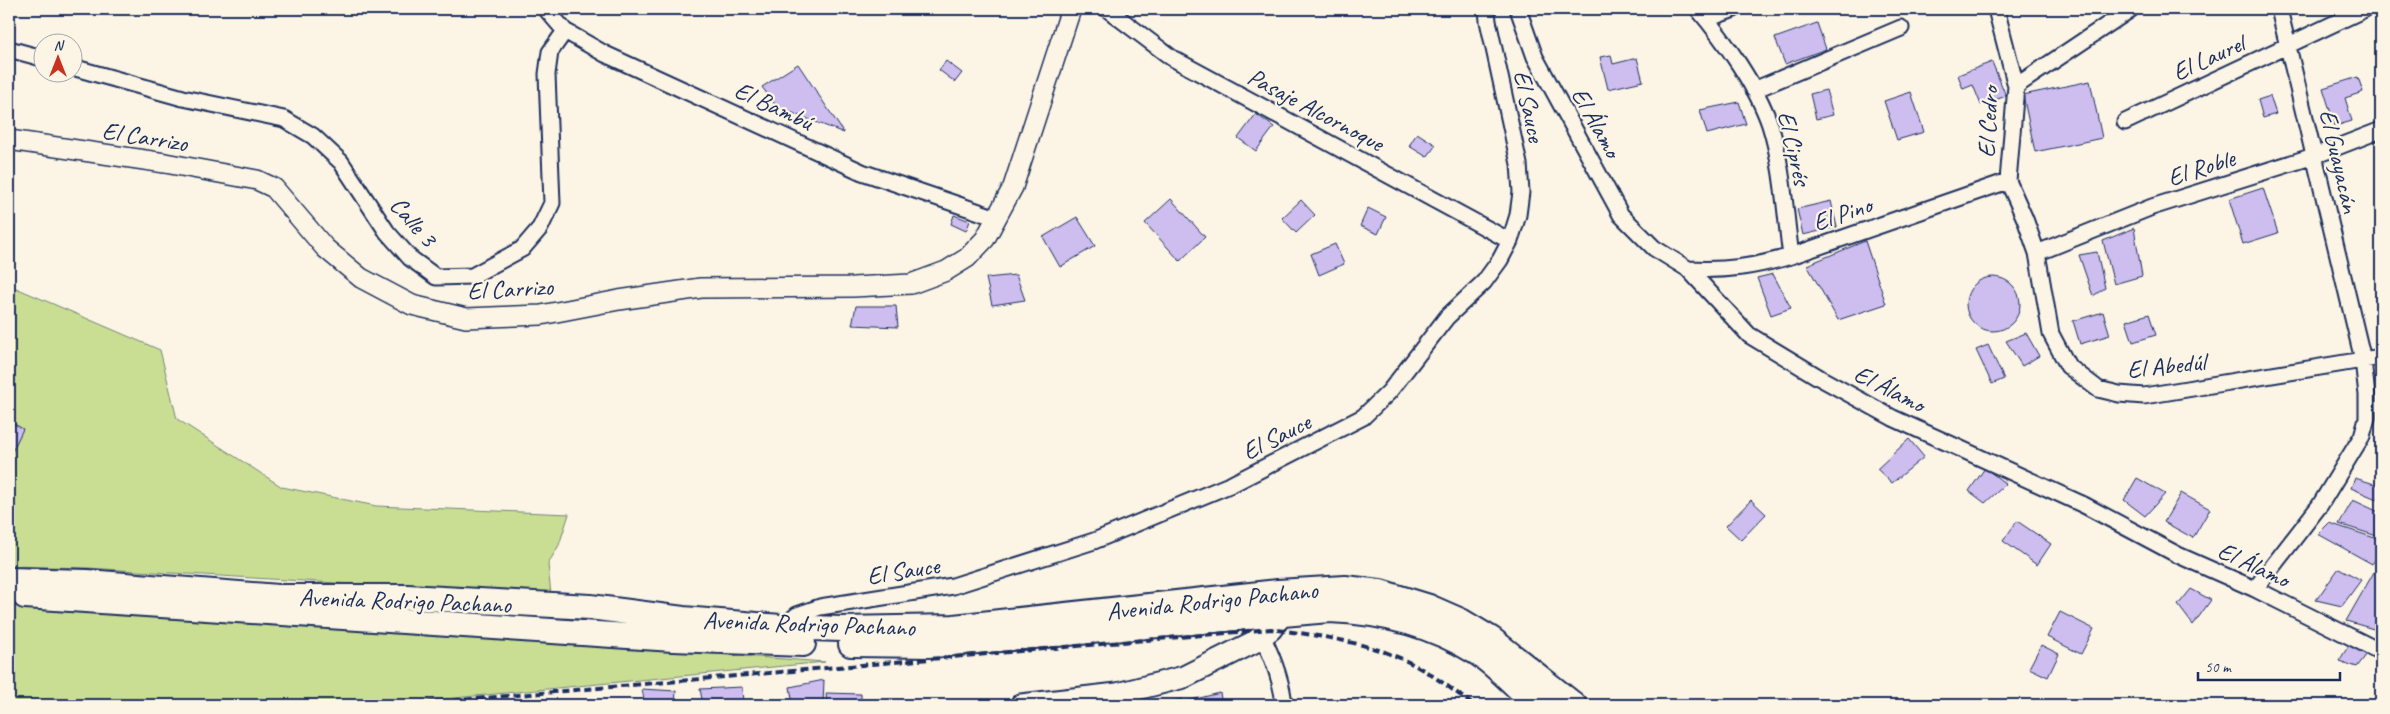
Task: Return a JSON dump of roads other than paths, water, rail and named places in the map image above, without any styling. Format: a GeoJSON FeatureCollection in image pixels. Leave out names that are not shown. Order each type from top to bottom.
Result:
{"type":"FeatureCollection","features":[{"type":"Feature","properties":{"kind":"main road","name":"Avenida Rodrigo Pachano"},"geometry":{"type":"LineString","coordinates":[[9,580],[87,582],[278,597],[407,597],[590,607],[683,619],[779,636]]}},
{"type":"Feature","properties":{"kind":"main road","name":"Avenida Rodrigo Pachano"},"geometry":{"type":"LineString","coordinates":[[9,594],[653,638],[779,636],[841,629],[954,626],[1281,602],[1345,588],[1380,592],[1429,607],[1491,639],[1574,705]]}},
{"type":"Feature","properties":{"kind":"main road","name":"Avenida Rodrigo Pachano"},"geometry":{"type":"LineString","coordinates":[[1281,602],[1329,610],[1365,611],[1401,619],[1434,631],[1477,652],[1537,705]]}},
{"type":"Feature","properties":{"kind":"main road"},"geometry":{"type":"LineString","coordinates":[[1021,705],[1062,703],[1117,694],[1184,677],[1210,666],[1262,636],[1281,602]]}},
{"type":"Feature","properties":{"kind":"street","name":"El Bambú"},"geometry":{"type":"LineString","coordinates":[[546,9],[565,31],[605,54],[862,172],[997,218]]}},
{"type":"Feature","properties":{"kind":"street","name":"El Carrizo"},"geometry":{"type":"LineString","coordinates":[[9,140],[165,163],[257,180],[274,188],[325,248],[361,278],[412,305],[466,318],[541,315],[619,300],[701,288],[853,287],[911,284],[946,271],[967,258],[985,239],[1013,187],[1071,9]]}},
{"type":"Feature","properties":{"kind":"street","name":"Pasaje Alcornoque"},"geometry":{"type":"LineString","coordinates":[[1107,9],[1172,58],[1510,241]]}},
{"type":"Feature","properties":{"kind":"street","name":"El Sauce"},"geometry":{"type":"LineString","coordinates":[[779,636],[797,615],[820,607],[953,586],[1094,541],[1232,484],[1337,432],[1363,417],[1389,392],[1447,317],[1484,282],[1500,260],[1510,241],[1518,216],[1521,192],[1519,164],[1487,9]]}},
{"type":"Feature","properties":{"kind":"street","name":"El Álamo"},"geometry":{"type":"LineString","coordinates":[[1518,9],[1534,57],[1621,216],[1654,248],[1688,270],[1749,335],[1820,378],[1893,418],[2084,505],[2178,555],[2256,590],[2381,652]]}},
{"type":"Feature","properties":{"kind":"street"},"geometry":{"type":"LineString","coordinates":[[1702,14],[1734,9]]}},
{"type":"Feature","properties":{"kind":"street","name":"El Cedro"},"geometry":{"type":"LineString","coordinates":[[1996,9],[2016,86],[2008,181]]}},
{"type":"Feature","properties":{"kind":"street"},"geometry":{"type":"LineString","coordinates":[[2016,86],[2131,9]]}},
{"type":"Feature","properties":{"kind":"street","name":"El Guayacán"},"geometry":{"type":"LineString","coordinates":[[2256,590],[2320,505],[2362,436],[2367,410],[2362,360],[2289,44],[2279,9]]}},
{"type":"Feature","properties":{"kind":"street","name":"El Laurel"},"geometry":{"type":"LineString","coordinates":[[2125,122],[2365,9]]}},
{"type":"Feature","properties":{"kind":"street","name":"El Ciprés"},"geometry":{"type":"LineString","coordinates":[[1702,14],[1754,90],[1770,123],[1776,147],[1791,256]]}},
{"type":"Feature","properties":{"kind":"street"},"geometry":{"type":"LineString","coordinates":[[1754,90],[1902,28]]}},
{"type":"Feature","properties":{"kind":"street","name":"Calle 3"},"geometry":{"type":"LineString","coordinates":[[82,70],[183,98],[284,119],[313,136],[341,162],[387,232],[410,258],[436,277],[472,276],[522,249],[540,228],[552,203],[547,74],[550,52],[565,31]]}},
{"type":"Feature","properties":{"kind":"street"},"geometry":{"type":"LineString","coordinates":[[9,49],[32,55]]}},
{"type":"Feature","properties":{"kind":"street","name":"El Roble"},"geometry":{"type":"LineString","coordinates":[[2037,253],[2152,207],[2314,156],[2381,130]]}},
{"type":"Feature","properties":{"kind":"street","name":"El Pino"},"geometry":{"type":"LineString","coordinates":[[1688,270],[1722,271],[1756,266],[1791,256],[2008,181]]}},
{"type":"Feature","properties":{"kind":"street","name":"El Abedúl"},"geometry":{"type":"LineString","coordinates":[[2008,181],[2025,219],[2037,253],[2052,334],[2068,366],[2098,389],[2119,394],[2144,396],[2381,357]]}},
{"type":"Feature","properties":{"kind":"street"},"geometry":{"type":"LineString","coordinates":[[1262,636],[1273,659],[1283,690],[1284,705]]}},
{"type":"Feature","properties":{"kind":"railway"},"geometry":{"type":"LineString","coordinates":[[405,705],[1271,629],[1354,643],[1387,653],[1411,663],[1430,674],[1473,705]]}}]}
